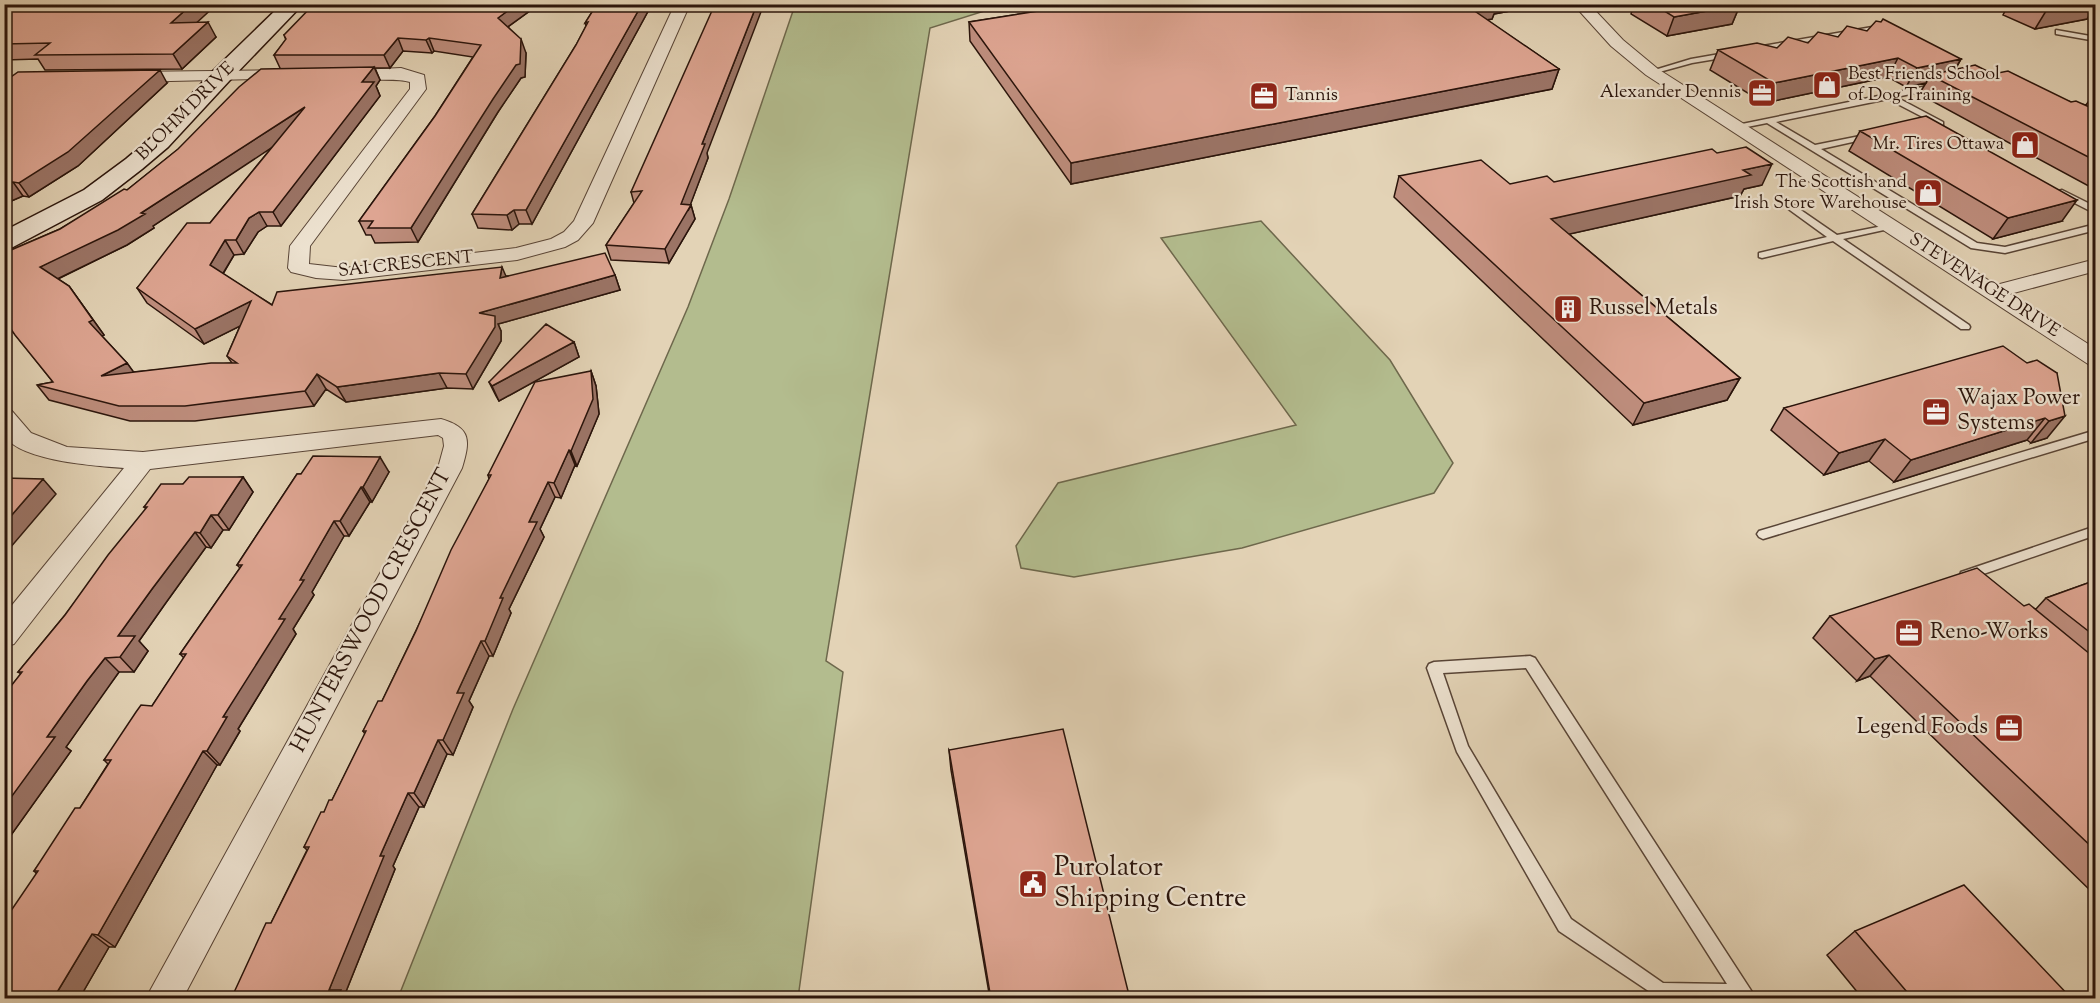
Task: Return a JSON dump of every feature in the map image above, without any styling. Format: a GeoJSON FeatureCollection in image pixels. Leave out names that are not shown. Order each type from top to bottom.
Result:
{"type":"FeatureCollection","features":[{"type":"Feature","properties":{"kind":"street","name":"BLOHM DRIVE"},"geometry":{"type":"LineString","coordinates":[[4,242],[93,195],[134,164],[160,142],[222,75],[294,4]]}},
{"type":"Feature","properties":{"kind":"street","name":"SAI CRESCENT"},"geometry":{"type":"LineString","coordinates":[[326,74],[401,73],[418,79],[418,89],[300,246],[298,268],[344,274],[517,254],[558,243],[571,236],[583,223],[683,4]]}},
{"type":"Feature","properties":{"kind":"street","name":"STEVENAGE DRIVE"},"geometry":{"type":"LineString","coordinates":[[1580,4],[1617,43],[1652,72],[2096,359]]}},
{"type":"Feature","properties":{"kind":"street"},"geometry":{"type":"LineString","coordinates":[[108,77],[302,74]]}},
{"type":"Feature","properties":{"kind":"street"},"geometry":{"type":"LineString","coordinates":[[1993,292],[2096,265]]}},
{"type":"Feature","properties":{"kind":"street","name":"HUNTERSWOOD CRESCENT"},"geometry":{"type":"LineString","coordinates":[[4,417],[22,439],[64,455],[143,462],[441,427],[454,434],[456,446],[450,468],[164,999]]}},
{"type":"Feature","properties":{"kind":"street"},"geometry":{"type":"LineString","coordinates":[[4,636],[143,462]]}},
{"type":"Feature","properties":{"kind":"lane"},"geometry":{"type":"LineString","coordinates":[[1750,51],[1878,28],[1889,34]]}},
{"type":"Feature","properties":{"kind":"lane"},"geometry":{"type":"LineString","coordinates":[[2059,32],[2096,39]]}},
{"type":"Feature","properties":{"kind":"lane"},"geometry":{"type":"LineString","coordinates":[[1652,72],[1691,61],[1738,52]]}},
{"type":"Feature","properties":{"kind":"lane"},"geometry":{"type":"LineString","coordinates":[[1737,127],[1941,85]]}},
{"type":"Feature","properties":{"kind":"lane"},"geometry":{"type":"LineString","coordinates":[[1889,96],[1944,127]]}},
{"type":"Feature","properties":{"kind":"lane"},"geometry":{"type":"LineString","coordinates":[[1769,120],[1974,246],[2005,250],[2096,227]]}},
{"type":"Feature","properties":{"kind":"lane"},"geometry":{"type":"LineString","coordinates":[[1923,124],[1934,121]]}},
{"type":"Feature","properties":{"kind":"lane"},"geometry":{"type":"LineString","coordinates":[[1814,148],[1879,133]]}},
{"type":"Feature","properties":{"kind":"lane"},"geometry":{"type":"LineString","coordinates":[[2055,189],[2096,211]]}},
{"type":"Feature","properties":{"kind":"lane"},"geometry":{"type":"LineString","coordinates":[[1779,198],[1965,327]]}},
{"type":"Feature","properties":{"kind":"lane"},"geometry":{"type":"LineString","coordinates":[[1762,255],[1890,225]]}},
{"type":"Feature","properties":{"kind":"lane"},"geometry":{"type":"LineString","coordinates":[[1763,534],[2096,434]]}},
{"type":"Feature","properties":{"kind":"lane"},"geometry":{"type":"LineString","coordinates":[[1971,584],[1962,576],[2096,530]]}},
{"type":"Feature","properties":{"kind":"lane"},"geometry":{"type":"LineString","coordinates":[[1530,662],[1744,996],[1661,991],[1565,925],[1462,748],[1434,668],[1530,662]]}},
{"type":"Feature","properties":{"kind":"green space"},"geometry":{"type":"Polygon","coordinates":[[[994,4],[994,8],[930,28],[826,661],[843,672],[798,998],[398,998],[513,709],[688,307],[729,199],[795,5],[994,4]]]}},
{"type":"Feature","properties":{"kind":"green space"},"geometry":{"type":"Polygon","coordinates":[[[1261,221],[1390,360],[1453,463],[1434,493],[1242,548],[1074,577],[1021,568],[1016,546],[1058,483],[1296,425],[1161,238],[1261,221]]]}},
{"type":"Feature","properties":{"kind":"building"},"geometry":{"type":"Polygon","coordinates":[[[4,4],[192,4],[171,23],[208,22],[173,54],[35,55],[50,43],[4,44],[4,4]]]}},
{"type":"Feature","properties":{"kind":"building"},"geometry":{"type":"Polygon","coordinates":[[[314,4],[517,4],[498,18],[521,39],[520,64],[516,65],[493,99],[411,228],[368,228],[373,221],[359,221],[435,116],[481,45],[429,38],[426,40],[398,38],[384,55],[274,55],[286,39],[284,35],[314,4]]]}},
{"type":"Feature","properties":{"kind":"building"},"geometry":{"type":"Polygon","coordinates":[[[597,4],[642,4],[526,210],[514,210],[507,215],[472,214],[576,45],[588,22],[585,23],[597,4]]]}},
{"type":"Feature","properties":{"kind":"building"},"geometry":{"type":"Polygon","coordinates":[[[715,4],[757,4],[681,204],[691,205],[665,249],[606,245],[642,191],[631,192],[715,4]]]}},
{"type":"Feature","properties":{"kind":"building","name":"Tannis"},"geometry":{"type":"Polygon","coordinates":[[[1083,4],[1469,4],[1466,5],[1559,69],[1071,163],[969,22],[1083,4]]]}},
{"type":"Feature","properties":{"kind":"building"},"geometry":{"type":"Polygon","coordinates":[[[1653,4],[1739,4],[1740,5],[1674,17],[1653,4]]]}},
{"type":"Feature","properties":{"kind":"building"},"geometry":{"type":"Polygon","coordinates":[[[2033,4],[2076,4],[2046,11],[2033,4]]]}},
{"type":"Feature","properties":{"kind":"building"},"geometry":{"type":"Polygon","coordinates":[[[1883,19],[1961,59],[1917,68],[1898,58],[1774,83],[1718,50],[1757,43],[1777,48],[1788,37],[1808,43],[1818,32],[1838,37],[1847,26],[1867,31],[1876,21],[1881,22],[1883,19]]]}},
{"type":"Feature","properties":{"kind":"building"},"geometry":{"type":"Polygon","coordinates":[[[1975,65],[1993,74],[2008,71],[2071,102],[2076,101],[2096,110],[2096,161],[1930,75],[1975,65]]]}},
{"type":"Feature","properties":{"kind":"building"},"geometry":{"type":"Polygon","coordinates":[[[374,67],[362,82],[374,82],[273,212],[259,212],[249,218],[236,240],[225,240],[210,265],[272,305],[277,292],[502,267],[500,278],[605,253],[615,275],[479,313],[495,316],[495,327],[466,374],[439,373],[337,387],[317,374],[305,391],[185,406],[119,406],[37,385],[53,382],[4,319],[4,253],[60,229],[124,189],[127,190],[178,149],[239,87],[261,69],[374,67]],[[305,107],[141,213],[145,214],[118,230],[40,267],[69,286],[93,320],[89,322],[127,363],[101,376],[211,363],[237,363],[227,356],[251,301],[195,329],[137,288],[187,223],[210,223],[305,107]]]}},
{"type":"Feature","properties":{"kind":"building"},"geometry":{"type":"Polygon","coordinates":[[[160,70],[68,152],[19,183],[4,185],[4,82],[18,72],[160,70]]]}},
{"type":"Feature","properties":{"kind":"building"},"geometry":{"type":"Polygon","coordinates":[[[1926,116],[2077,200],[2008,218],[1860,131],[1926,116]]]}},
{"type":"Feature","properties":{"kind":"building","name":"Russel Metals"},"geometry":{"type":"Polygon","coordinates":[[[1746,147],[1772,164],[1743,170],[1751,175],[1551,219],[1740,378],[1644,403],[1399,176],[1481,160],[1510,184],[1547,176],[1554,182],[1712,149],[1717,153],[1746,147]]]}},
{"type":"Feature","properties":{"kind":"building"},"geometry":{"type":"Polygon","coordinates":[[[546,324],[574,342],[492,386],[489,382],[546,324]]]}},
{"type":"Feature","properties":{"kind":"building","name":"Wajax Power Systems"},"geometry":{"type":"Polygon","coordinates":[[[2003,346],[2027,363],[2037,360],[2057,373],[2065,416],[2049,421],[2045,418],[1911,460],[1885,439],[1839,453],[1784,408],[2003,346]]]}},
{"type":"Feature","properties":{"kind":"building"},"geometry":{"type":"Polygon","coordinates":[[[591,371],[593,399],[571,451],[569,450],[554,483],[548,482],[529,522],[537,522],[500,598],[503,598],[485,641],[481,641],[457,693],[464,693],[443,740],[438,740],[414,793],[408,793],[380,856],[384,856],[329,990],[341,990],[337,999],[231,999],[266,923],[271,923],[309,847],[304,847],[321,812],[324,812],[329,800],[332,800],[378,701],[382,701],[416,631],[451,550],[491,475],[488,475],[535,382],[591,371]]]}},
{"type":"Feature","properties":{"kind":"building"},"geometry":{"type":"Polygon","coordinates":[[[313,456],[380,457],[340,521],[334,521],[300,580],[304,580],[279,619],[285,619],[223,717],[227,717],[207,751],[203,751],[98,935],[92,934],[53,999],[4,999],[4,921],[38,871],[34,871],[75,808],[80,808],[111,760],[104,760],[141,705],[152,706],[186,654],[180,654],[242,565],[237,565],[297,474],[301,474],[313,456]]]}},
{"type":"Feature","properties":{"kind":"building"},"geometry":{"type":"Polygon","coordinates":[[[189,477],[243,477],[218,515],[211,515],[200,533],[195,532],[152,589],[118,636],[135,636],[120,657],[105,658],[87,681],[47,737],[55,737],[4,807],[4,695],[22,672],[18,672],[65,615],[108,555],[147,507],[144,507],[161,484],[183,484],[189,477]]]}},
{"type":"Feature","properties":{"kind":"building"},"geometry":{"type":"Polygon","coordinates":[[[4,478],[43,479],[4,524],[4,478]]]}},
{"type":"Feature","properties":{"kind":"building"},"geometry":{"type":"Polygon","coordinates":[[[1977,568],[2024,606],[2029,604],[2096,659],[2096,851],[1889,655],[1875,659],[1830,616],[1977,568]]]}},
{"type":"Feature","properties":{"kind":"building"},"geometry":{"type":"Polygon","coordinates":[[[2096,580],[2096,637],[2046,598],[2096,580]]]}},
{"type":"Feature","properties":{"kind":"building","name":"Purolator Shipping Centre"},"geometry":{"type":"Polygon","coordinates":[[[1063,729],[1130,999],[991,999],[949,750],[1063,729]]]}},
{"type":"Feature","properties":{"kind":"building"},"geometry":{"type":"Polygon","coordinates":[[[1964,885],[2072,999],[1913,999],[1855,931],[1964,885]]]}},
{"type":"Feature","properties":{"kind":"place","name":"Best Friends School of Dog Training"},"geometry":{"type":"Point","coordinates":[1827,85]}},
{"type":"Feature","properties":{"kind":"place","name":"Alexander Dennis"},"geometry":{"type":"Point","coordinates":[1762,93]}},
{"type":"Feature","properties":{"kind":"place","name":"Tannis"},"geometry":{"type":"Point","coordinates":[1264,96]}},
{"type":"Feature","properties":{"kind":"place","name":"Mr. Tires Ottawa"},"geometry":{"type":"Point","coordinates":[2025,145]}},
{"type":"Feature","properties":{"kind":"place","name":"The Scottish and Irish Store Warehouse"},"geometry":{"type":"Point","coordinates":[1928,193]}},
{"type":"Feature","properties":{"kind":"place","name":"Russel Metals"},"geometry":{"type":"Point","coordinates":[1568,309]}},
{"type":"Feature","properties":{"kind":"place","name":"Wajax Power Systems"},"geometry":{"type":"Point","coordinates":[1936,412]}},
{"type":"Feature","properties":{"kind":"place","name":"Reno-Works"},"geometry":{"type":"Point","coordinates":[1909,633]}},
{"type":"Feature","properties":{"kind":"place","name":"Legend Foods"},"geometry":{"type":"Point","coordinates":[2009,728]}},
{"type":"Feature","properties":{"kind":"place","name":"Purolator Shipping Centre"},"geometry":{"type":"Point","coordinates":[1033,884]}}]}
